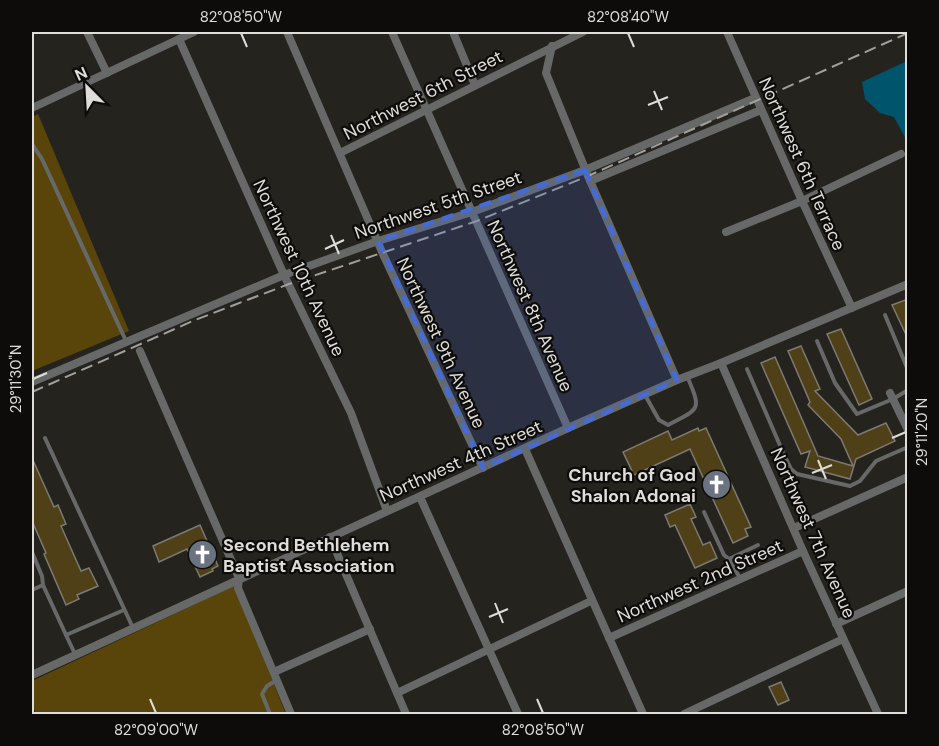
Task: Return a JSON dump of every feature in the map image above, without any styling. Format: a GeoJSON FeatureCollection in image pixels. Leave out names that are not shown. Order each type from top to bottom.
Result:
{"type":"FeatureCollection","features":[{"type":"Feature","properties":{"kind":"street"},"geometry":{"type":"LineString","coordinates":[[87,32],[107,72]]}},
{"type":"Feature","properties":{"kind":"street"},"geometry":{"type":"LineString","coordinates":[[32,108],[194,32]]}},
{"type":"Feature","properties":{"kind":"street","name":"Northwest 9th Avenue"},"geometry":{"type":"LineString","coordinates":[[287,32],[378,241],[483,468]]}},
{"type":"Feature","properties":{"kind":"street","name":"Northwest 8th Avenue"},"geometry":{"type":"LineString","coordinates":[[392,32],[568,429]]}},
{"type":"Feature","properties":{"kind":"street"},"geometry":{"type":"LineString","coordinates":[[453,32],[475,85]]}},
{"type":"Feature","properties":{"kind":"street","name":"Northwest 6th Street"},"geometry":{"type":"LineString","coordinates":[[340,153],[582,32]]}},
{"type":"Feature","properties":{"kind":"street","name":"Northwest 6th Terrace"},"geometry":{"type":"LineString","coordinates":[[727,32],[852,308]]}},
{"type":"Feature","properties":{"kind":"street","name":"Northwest 10th Avenue"},"geometry":{"type":"LineString","coordinates":[[179,39],[284,275],[351,413],[387,511]]}},
{"type":"Feature","properties":{"kind":"street"},"geometry":{"type":"LineString","coordinates":[[552,46],[546,73],[585,170],[677,380]]}},
{"type":"Feature","properties":{"kind":"street","name":"Northwest 5th Street"},"geometry":{"type":"LineString","coordinates":[[32,382],[284,275],[378,241],[472,212],[585,170],[755,98]]}},
{"type":"Feature","properties":{"kind":"street"},"geometry":{"type":"LineString","coordinates":[[590,181],[761,111]]}},
{"type":"Feature","properties":{"kind":"street"},"geometry":{"type":"LineString","coordinates":[[726,232],[802,201],[901,154]]}},
{"type":"Feature","properties":{"kind":"street","name":"Northwest 4th Street"},"geometry":{"type":"LineString","coordinates":[[32,675],[239,578],[645,394],[908,284]]}},
{"type":"Feature","properties":{"kind":"street"},"geometry":{"type":"LineString","coordinates":[[140,351],[239,578],[238,588],[291,714]]}},
{"type":"Feature","properties":{"kind":"street","name":"Northwest 7th Avenue"},"geometry":{"type":"LineString","coordinates":[[722,363],[803,551],[879,714]]}},
{"type":"Feature","properties":{"kind":"street"},"geometry":{"type":"LineString","coordinates":[[892,396],[908,430]]}},
{"type":"Feature","properties":{"kind":"street"},"geometry":{"type":"LineString","coordinates":[[525,449],[643,714]]}},
{"type":"Feature","properties":{"kind":"street","name":"Northwest 2nd Street"},"geometry":{"type":"LineString","coordinates":[[794,528],[908,477]]}},
{"type":"Feature","properties":{"kind":"street"},"geometry":{"type":"LineString","coordinates":[[420,497],[518,714]]}},
{"type":"Feature","properties":{"kind":"street"},"geometry":{"type":"LineString","coordinates":[[330,537],[406,714]]}},
{"type":"Feature","properties":{"kind":"street","name":"Northwest 2nd Street"},"geometry":{"type":"LineString","coordinates":[[609,638],[803,551]]}},
{"type":"Feature","properties":{"kind":"street"},"geometry":{"type":"LineString","coordinates":[[836,624],[908,591]]}},
{"type":"Feature","properties":{"kind":"street","name":"Northwest 2nd Street"},"geometry":{"type":"LineString","coordinates":[[397,693],[591,601]]}},
{"type":"Feature","properties":{"kind":"street"},"geometry":{"type":"LineString","coordinates":[[275,676],[370,629]]}},
{"type":"Feature","properties":{"kind":"street"},"geometry":{"type":"LineString","coordinates":[[684,714],[843,639]]}},
{"type":"Feature","properties":{"kind":"lane"},"geometry":{"type":"LineString","coordinates":[[32,144],[42,159],[126,342]]}},
{"type":"Feature","properties":{"kind":"lane"},"geometry":{"type":"LineString","coordinates":[[885,315],[908,370]]}},
{"type":"Feature","properties":{"kind":"lane"},"geometry":{"type":"LineString","coordinates":[[818,341],[835,383],[857,414],[908,390]]}},
{"type":"Feature","properties":{"kind":"lane"},"geometry":{"type":"LineString","coordinates":[[747,369],[785,457],[797,474],[850,486],[860,481],[876,461],[908,447]]}},
{"type":"Feature","properties":{"kind":"lane"},"geometry":{"type":"LineString","coordinates":[[645,394],[659,420],[668,425],[694,411],[697,407],[697,400],[687,376]]}},
{"type":"Feature","properties":{"kind":"lane"},"geometry":{"type":"LineString","coordinates":[[45,438],[133,628]]}},
{"type":"Feature","properties":{"kind":"lane"},"geometry":{"type":"LineString","coordinates":[[704,512],[724,555],[729,559],[740,579]]}},
{"type":"Feature","properties":{"kind":"lane"},"geometry":{"type":"LineString","coordinates":[[729,559],[758,545]]}},
{"type":"Feature","properties":{"kind":"lane"},"geometry":{"type":"LineString","coordinates":[[32,552],[42,576],[43,585],[75,654]]}},
{"type":"Feature","properties":{"kind":"lane"},"geometry":{"type":"LineString","coordinates":[[32,590],[43,585]]}},
{"type":"Feature","properties":{"kind":"lane"},"geometry":{"type":"LineString","coordinates":[[66,635],[124,610]]}},
{"type":"Feature","properties":{"kind":"lane"},"geometry":{"type":"LineString","coordinates":[[270,714],[262,694],[275,676]]}},
{"type":"Feature","properties":{"kind":"highlighted area"},"geometry":{"type":"Polygon","coordinates":[[[585,170],[677,380],[483,468],[378,241],[585,170]]]}},
{"type":"Feature","properties":{"kind":"shaded area"},"geometry":{"type":"Polygon","coordinates":[[[38,114],[129,331],[32,371],[32,117],[38,114]]]}},
{"type":"Feature","properties":{"kind":"shaded area"},"geometry":{"type":"Polygon","coordinates":[[[234,586],[286,714],[36,714],[32,704],[32,681],[234,586]]]}},
{"type":"Feature","properties":{"kind":"water"},"geometry":{"type":"Polygon","coordinates":[[[907,61],[907,141],[894,117],[880,113],[865,99],[862,82],[907,61]]]}},
{"type":"Feature","properties":{"kind":"building"},"geometry":{"type":"Polygon","coordinates":[[[908,299],[908,339],[892,305],[908,299]]]}},
{"type":"Feature","properties":{"kind":"building"},"geometry":{"type":"Polygon","coordinates":[[[841,329],[872,399],[859,405],[827,334],[841,329]]]}},
{"type":"Feature","properties":{"kind":"building"},"geometry":{"type":"Polygon","coordinates":[[[801,346],[820,389],[815,391],[858,435],[886,423],[895,441],[856,459],[850,479],[805,467],[810,451],[801,454],[761,363],[775,357],[818,456],[853,466],[841,439],[808,405],[810,402],[788,351],[801,346]]]}},
{"type":"Feature","properties":{"kind":"building"},"geometry":{"type":"Polygon","coordinates":[[[698,428],[699,431],[706,428],[751,527],[745,529],[748,536],[733,543],[690,449],[634,475],[623,452],[668,431],[672,440],[698,428]]]}},
{"type":"Feature","properties":{"kind":"building"},"geometry":{"type":"Polygon","coordinates":[[[32,458],[54,507],[58,505],[66,524],[61,526],[81,571],[89,568],[98,586],[77,595],[79,599],[66,605],[32,521],[32,458]]]}},
{"type":"Feature","properties":{"kind":"building"},"geometry":{"type":"Polygon","coordinates":[[[690,504],[696,517],[691,519],[703,545],[710,542],[717,558],[695,568],[675,525],[670,527],[665,515],[690,504]]]}},
{"type":"Feature","properties":{"kind":"building","name":"Second Bethlehem Baptist Association"},"geometry":{"type":"Polygon","coordinates":[[[200,525],[218,566],[212,569],[213,571],[200,577],[187,549],[159,562],[153,546],[200,525]]]}},
{"type":"Feature","properties":{"kind":"building"},"geometry":{"type":"Polygon","coordinates":[[[781,682],[789,700],[778,705],[769,687],[781,682]]]}},
{"type":"Feature","properties":{"kind":"railway"},"geometry":{"type":"LineString","coordinates":[[32,392],[195,320],[289,284],[477,221],[588,176],[908,33]]}},
{"type":"Feature","properties":{"kind":"place","name":"Church of God Shalon Adonai"},"geometry":{"type":"Point","coordinates":[717,485]}},
{"type":"Feature","properties":{"kind":"place","name":"Second Bethlehem Baptist Association"},"geometry":{"type":"Point","coordinates":[202,555]}}]}
